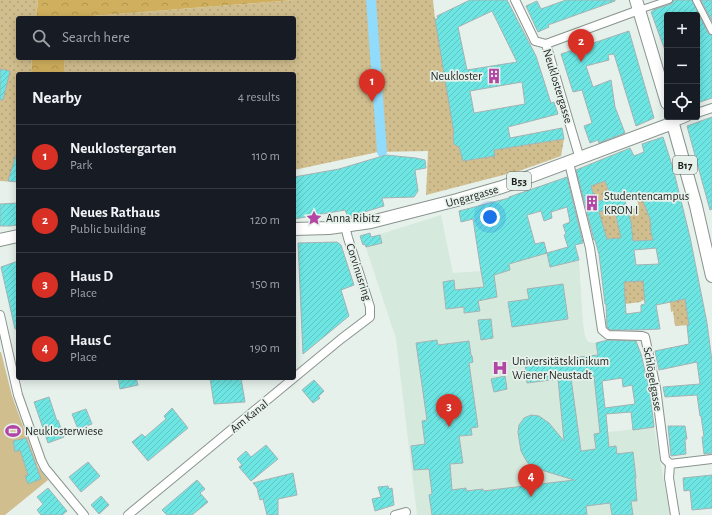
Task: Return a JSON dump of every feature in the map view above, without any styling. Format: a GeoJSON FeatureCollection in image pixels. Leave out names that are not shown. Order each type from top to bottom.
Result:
{"type":"FeatureCollection","features":[{"type":"Feature","properties":{"kind":"main road"},"geometry":{"type":"LineString","coordinates":[[638,5],[664,93]]}},
{"type":"Feature","properties":{"kind":"main road","name":"Ungargasse"},"geometry":{"type":"LineString","coordinates":[[296,230],[329,228],[371,222],[502,187],[574,161],[672,120]]}},
{"type":"Feature","properties":{"kind":"main road","name":"B17"},"geometry":{"type":"LineString","coordinates":[[672,120],[709,244],[712,276]]}},
{"type":"Feature","properties":{"kind":"main road"},"geometry":{"type":"LineString","coordinates":[[0,240],[16,236]]}},
{"type":"Feature","properties":{"kind":"street","name":"Neuklostergasse"},"geometry":{"type":"LineString","coordinates":[[515,0],[536,41],[546,44],[574,161]]}},
{"type":"Feature","properties":{"kind":"street"},"geometry":{"type":"LineString","coordinates":[[546,44],[638,5],[669,0]]}},
{"type":"Feature","properties":{"kind":"street"},"geometry":{"type":"LineString","coordinates":[[696,0],[712,31]]}},
{"type":"Feature","properties":{"kind":"street"},"geometry":{"type":"LineString","coordinates":[[700,112],[712,108]]}},
{"type":"Feature","properties":{"kind":"street","name":"Schlögelgasse"},"geometry":{"type":"LineString","coordinates":[[574,161],[590,248],[602,330],[608,335],[645,337],[656,388],[665,458],[670,464],[674,515]]}},
{"type":"Feature","properties":{"kind":"street","name":"Corvinusring"},"geometry":{"type":"LineString","coordinates":[[345,226],[370,307],[370,317]]}},
{"type":"Feature","properties":{"kind":"street"},"geometry":{"type":"LineString","coordinates":[[0,315],[18,395],[41,460],[45,468],[84,515]]}},
{"type":"Feature","properties":{"kind":"street","name":"Am Kanal"},"geometry":{"type":"LineString","coordinates":[[296,376],[370,317]]}},
{"type":"Feature","properties":{"kind":"street","name":"Am Kanal"},"geometry":{"type":"LineString","coordinates":[[128,515],[291,380]]}},
{"type":"Feature","properties":{"kind":"street"},"geometry":{"type":"LineString","coordinates":[[670,464],[712,459]]}},
{"type":"Feature","properties":{"kind":"street"},"geometry":{"type":"LineString","coordinates":[[395,515],[406,512]]}},
{"type":"Feature","properties":{"kind":"shaded area"},"geometry":{"type":"Polygon","coordinates":[[[0,0],[38,0],[36,16],[16,16],[16,60],[32,60],[31,72],[16,72],[16,182],[0,181],[0,0]]]}},
{"type":"Feature","properties":{"kind":"shaded area"},"geometry":{"type":"Polygon","coordinates":[[[294,0],[433,0],[435,19],[457,131],[453,135],[454,144],[459,147],[463,161],[495,156],[494,150],[564,139],[561,156],[519,171],[426,195],[428,151],[378,152],[296,170],[296,72],[64,72],[64,60],[296,60],[296,16],[92,16],[294,0]]]}},
{"type":"Feature","properties":{"kind":"shaded area"},"geometry":{"type":"Polygon","coordinates":[[[605,181],[618,226],[632,232],[631,222],[627,210],[639,207],[636,197],[650,193],[643,200],[650,219],[653,240],[633,241],[633,238],[607,239],[599,212],[602,210],[599,201],[596,202],[591,186],[605,181]]]}},
{"type":"Feature","properties":{"kind":"shaded area","name":"Universitätsklinikum Wiener Neustadt"},"geometry":{"type":"Polygon","coordinates":[[[441,215],[453,273],[481,271],[547,253],[550,267],[579,260],[585,336],[588,342],[596,343],[608,432],[654,427],[670,515],[417,515],[396,339],[365,245],[363,245],[360,236],[370,233],[371,237],[441,215]]]}},
{"type":"Feature","properties":{"kind":"shaded area"},"geometry":{"type":"Polygon","coordinates":[[[646,280],[645,300],[625,304],[624,282],[646,280]]]}},
{"type":"Feature","properties":{"kind":"shaded area"},"geometry":{"type":"Polygon","coordinates":[[[685,299],[689,325],[675,326],[670,302],[685,299]]]}},
{"type":"Feature","properties":{"kind":"shaded area","name":"Neuklosterwiese"},"geometry":{"type":"Polygon","coordinates":[[[0,352],[12,396],[38,467],[48,480],[5,515],[0,515],[0,352]]]}},
{"type":"Feature","properties":{"kind":"green space"},"geometry":{"type":"Polygon","coordinates":[[[38,0],[294,0],[92,16],[36,16],[38,0]]]}},
{"type":"Feature","properties":{"kind":"green space"},"geometry":{"type":"Polygon","coordinates":[[[32,60],[64,60],[64,72],[31,72],[32,60]]]}},
{"type":"Feature","properties":{"kind":"building","name":"Neukloster"},"geometry":{"type":"Polygon","coordinates":[[[470,0],[507,0],[536,56],[551,103],[554,102],[558,114],[508,127],[510,138],[562,128],[564,139],[494,150],[495,156],[463,161],[459,147],[454,144],[454,134],[435,19],[438,19],[437,16],[470,0]],[[492,11],[458,27],[467,70],[517,62],[492,11]],[[522,82],[470,91],[474,113],[525,104],[522,82]]]}},
{"type":"Feature","properties":{"kind":"building"},"geometry":{"type":"Polygon","coordinates":[[[566,0],[615,1],[548,25],[549,27],[538,32],[526,6],[537,1],[541,9],[566,0]]]}},
{"type":"Feature","properties":{"kind":"building"},"geometry":{"type":"Polygon","coordinates":[[[673,0],[692,0],[698,12],[664,12],[664,48],[651,12],[673,3],[673,0]]]}},
{"type":"Feature","properties":{"kind":"building"},"geometry":{"type":"Polygon","coordinates":[[[701,0],[712,0],[712,21],[701,0]]]}},
{"type":"Feature","properties":{"kind":"building"},"geometry":{"type":"Polygon","coordinates":[[[700,16],[708,33],[712,35],[712,98],[700,102],[700,16]]]}},
{"type":"Feature","properties":{"kind":"building"},"geometry":{"type":"Polygon","coordinates":[[[629,31],[654,118],[636,126],[614,54],[608,55],[609,60],[586,66],[593,87],[611,80],[615,107],[625,133],[599,143],[598,140],[590,143],[584,126],[592,123],[582,90],[573,92],[561,54],[629,31]]]}},
{"type":"Feature","properties":{"kind":"building"},"geometry":{"type":"Polygon","coordinates":[[[0,69],[10,71],[3,100],[0,100],[0,69]]]}},
{"type":"Feature","properties":{"kind":"building"},"geometry":{"type":"Polygon","coordinates":[[[712,117],[712,209],[710,210],[687,126],[712,117]]]}},
{"type":"Feature","properties":{"kind":"building"},"geometry":{"type":"Polygon","coordinates":[[[663,137],[673,168],[690,237],[707,323],[712,361],[712,453],[704,454],[702,437],[704,437],[697,395],[665,397],[663,387],[700,384],[697,362],[659,370],[655,351],[689,344],[687,325],[689,325],[685,299],[656,305],[660,329],[610,330],[607,327],[606,304],[599,254],[576,170],[630,148],[634,156],[644,152],[642,144],[663,137]],[[605,181],[591,186],[596,202],[611,197],[605,181]],[[641,196],[625,201],[631,222],[633,241],[653,240],[650,228],[650,219],[641,196]],[[614,207],[599,212],[607,239],[621,238],[614,207]],[[656,248],[634,250],[636,265],[659,264],[656,248]],[[643,281],[624,282],[626,314],[641,312],[641,305],[645,304],[643,281]]]}},
{"type":"Feature","properties":{"kind":"building"},"geometry":{"type":"Polygon","coordinates":[[[16,155],[16,182],[8,181],[16,155]]]}},
{"type":"Feature","properties":{"kind":"building"},"geometry":{"type":"Polygon","coordinates":[[[386,155],[425,160],[426,168],[415,170],[418,191],[414,197],[382,198],[384,206],[348,217],[345,210],[296,219],[296,177],[339,169],[386,155]]]}},
{"type":"Feature","properties":{"kind":"building"},"geometry":{"type":"Polygon","coordinates":[[[567,177],[583,243],[575,245],[579,260],[550,267],[547,253],[509,264],[510,270],[494,275],[497,297],[478,301],[480,311],[464,313],[464,307],[446,309],[443,282],[454,280],[455,290],[484,287],[473,219],[461,222],[459,211],[509,198],[567,177]],[[567,207],[551,212],[552,218],[544,221],[541,211],[527,215],[535,244],[544,242],[547,253],[568,247],[564,235],[566,234],[563,225],[570,222],[567,207]]]}},
{"type":"Feature","properties":{"kind":"building"},"geometry":{"type":"Polygon","coordinates":[[[16,203],[16,225],[0,226],[0,204],[16,203]]]}},
{"type":"Feature","properties":{"kind":"building"},"geometry":{"type":"Polygon","coordinates":[[[370,233],[371,237],[380,235],[382,243],[366,247],[365,244],[363,245],[360,236],[370,233]]]}},
{"type":"Feature","properties":{"kind":"building"},"geometry":{"type":"Polygon","coordinates":[[[337,242],[341,245],[354,285],[341,290],[349,316],[303,354],[298,243],[337,242]]]}},
{"type":"Feature","properties":{"kind":"building"},"geometry":{"type":"Polygon","coordinates":[[[16,262],[16,329],[15,329],[1,267],[16,262]]]}},
{"type":"Feature","properties":{"kind":"building"},"geometry":{"type":"Polygon","coordinates":[[[563,284],[568,319],[512,327],[508,302],[529,299],[527,289],[563,284]]]}},
{"type":"Feature","properties":{"kind":"building"},"geometry":{"type":"Polygon","coordinates":[[[491,319],[493,338],[481,340],[478,320],[491,319]]]}},
{"type":"Feature","properties":{"kind":"building"},"geometry":{"type":"Polygon","coordinates":[[[437,340],[438,345],[469,341],[473,362],[469,363],[478,427],[471,428],[472,435],[459,436],[463,463],[450,464],[452,490],[466,488],[466,491],[483,489],[483,491],[574,480],[532,466],[527,462],[521,451],[518,432],[519,425],[524,418],[531,415],[539,416],[549,423],[564,441],[558,379],[527,383],[525,363],[598,355],[596,343],[608,340],[636,341],[641,354],[650,392],[654,427],[633,430],[631,412],[606,414],[609,447],[616,446],[617,454],[633,452],[637,501],[631,501],[633,515],[612,515],[610,503],[586,506],[587,515],[432,515],[429,495],[432,494],[429,469],[414,470],[411,446],[425,444],[422,421],[427,420],[416,343],[437,340]],[[594,376],[571,378],[581,451],[596,449],[594,434],[600,433],[594,376]],[[622,378],[602,381],[605,408],[635,404],[632,385],[623,387],[622,378]]]}},
{"type":"Feature","properties":{"kind":"building"},"geometry":{"type":"Polygon","coordinates":[[[505,376],[507,389],[494,392],[491,379],[505,376]]]}},
{"type":"Feature","properties":{"kind":"building"},"geometry":{"type":"Polygon","coordinates":[[[118,380],[137,380],[138,385],[120,389],[118,380]]]}},
{"type":"Feature","properties":{"kind":"building"},"geometry":{"type":"Polygon","coordinates":[[[210,380],[241,380],[245,402],[214,404],[210,380]]]}},
{"type":"Feature","properties":{"kind":"building"},"geometry":{"type":"Polygon","coordinates":[[[314,380],[324,391],[318,397],[320,398],[313,403],[302,390],[314,380]]]}},
{"type":"Feature","properties":{"kind":"building"},"geometry":{"type":"Polygon","coordinates":[[[49,397],[64,437],[48,443],[34,402],[49,397]]]}},
{"type":"Feature","properties":{"kind":"building"},"geometry":{"type":"Polygon","coordinates":[[[172,408],[188,428],[148,461],[132,442],[142,434],[145,437],[166,419],[164,416],[172,408]]]}},
{"type":"Feature","properties":{"kind":"building"},"geometry":{"type":"Polygon","coordinates":[[[86,409],[92,424],[78,429],[72,414],[86,409]]]}},
{"type":"Feature","properties":{"kind":"building"},"geometry":{"type":"Polygon","coordinates":[[[668,426],[685,426],[687,439],[685,439],[686,454],[671,456],[668,426]]]}},
{"type":"Feature","properties":{"kind":"building"},"geometry":{"type":"Polygon","coordinates":[[[26,438],[41,479],[28,484],[25,476],[28,475],[20,450],[15,452],[13,441],[26,438]]]}},
{"type":"Feature","properties":{"kind":"building"},"geometry":{"type":"Polygon","coordinates":[[[266,445],[278,459],[251,481],[239,467],[242,465],[237,459],[246,451],[251,457],[266,445]]]}},
{"type":"Feature","properties":{"kind":"building"},"geometry":{"type":"Polygon","coordinates":[[[88,462],[100,476],[81,492],[69,477],[88,462]]]}},
{"type":"Feature","properties":{"kind":"building"},"geometry":{"type":"Polygon","coordinates":[[[293,473],[297,495],[278,499],[278,515],[267,515],[263,499],[260,500],[257,488],[253,483],[293,473]]]}},
{"type":"Feature","properties":{"kind":"building"},"geometry":{"type":"Polygon","coordinates":[[[712,475],[712,508],[692,510],[690,490],[684,491],[683,478],[712,475]]]}},
{"type":"Feature","properties":{"kind":"building"},"geometry":{"type":"Polygon","coordinates":[[[197,480],[205,489],[200,493],[208,502],[192,515],[167,515],[162,510],[197,480]]]}},
{"type":"Feature","properties":{"kind":"building"},"geometry":{"type":"Polygon","coordinates":[[[388,486],[389,489],[392,488],[394,505],[375,511],[372,499],[381,497],[378,487],[388,486]]]}},
{"type":"Feature","properties":{"kind":"building"},"geometry":{"type":"Polygon","coordinates":[[[48,488],[67,511],[62,515],[41,515],[37,510],[43,504],[37,497],[48,488]]]}},
{"type":"Feature","properties":{"kind":"building"},"geometry":{"type":"Polygon","coordinates":[[[101,496],[109,505],[99,514],[91,505],[101,496]]]}},
{"type":"Feature","properties":{"kind":"waterway"},"geometry":{"type":"LineString","coordinates":[[371,0],[382,152]]}},
{"type":"Feature","properties":{"kind":"place","name":"Neues Rathaus"},"geometry":{"type":"Point","coordinates":[581,62]}},
{"type":"Feature","properties":{"kind":"place","name":"Neukloster"},"geometry":{"type":"Point","coordinates":[494,76]}},
{"type":"Feature","properties":{"kind":"place","name":"Neuklostergarten"},"geometry":{"type":"Point","coordinates":[372,102]}},
{"type":"Feature","properties":{"kind":"place","name":"Studentencampus KRON I"},"geometry":{"type":"Point","coordinates":[592,203]}},
{"type":"Feature","properties":{"kind":"place","name":"Anna Ribitz"},"geometry":{"type":"Point","coordinates":[314,218]}},
{"type":"Feature","properties":{"kind":"place","name":"Universitätsklinikum Wiener Neustadt"},"geometry":{"type":"Point","coordinates":[500,368]}},
{"type":"Feature","properties":{"kind":"place","name":"Haus D"},"geometry":{"type":"Point","coordinates":[449,427]}},
{"type":"Feature","properties":{"kind":"place","name":"Neuklosterwiese"},"geometry":{"type":"Point","coordinates":[13,431]}},
{"type":"Feature","properties":{"kind":"place","name":"Haus C"},"geometry":{"type":"Point","coordinates":[531,497]}}]}
